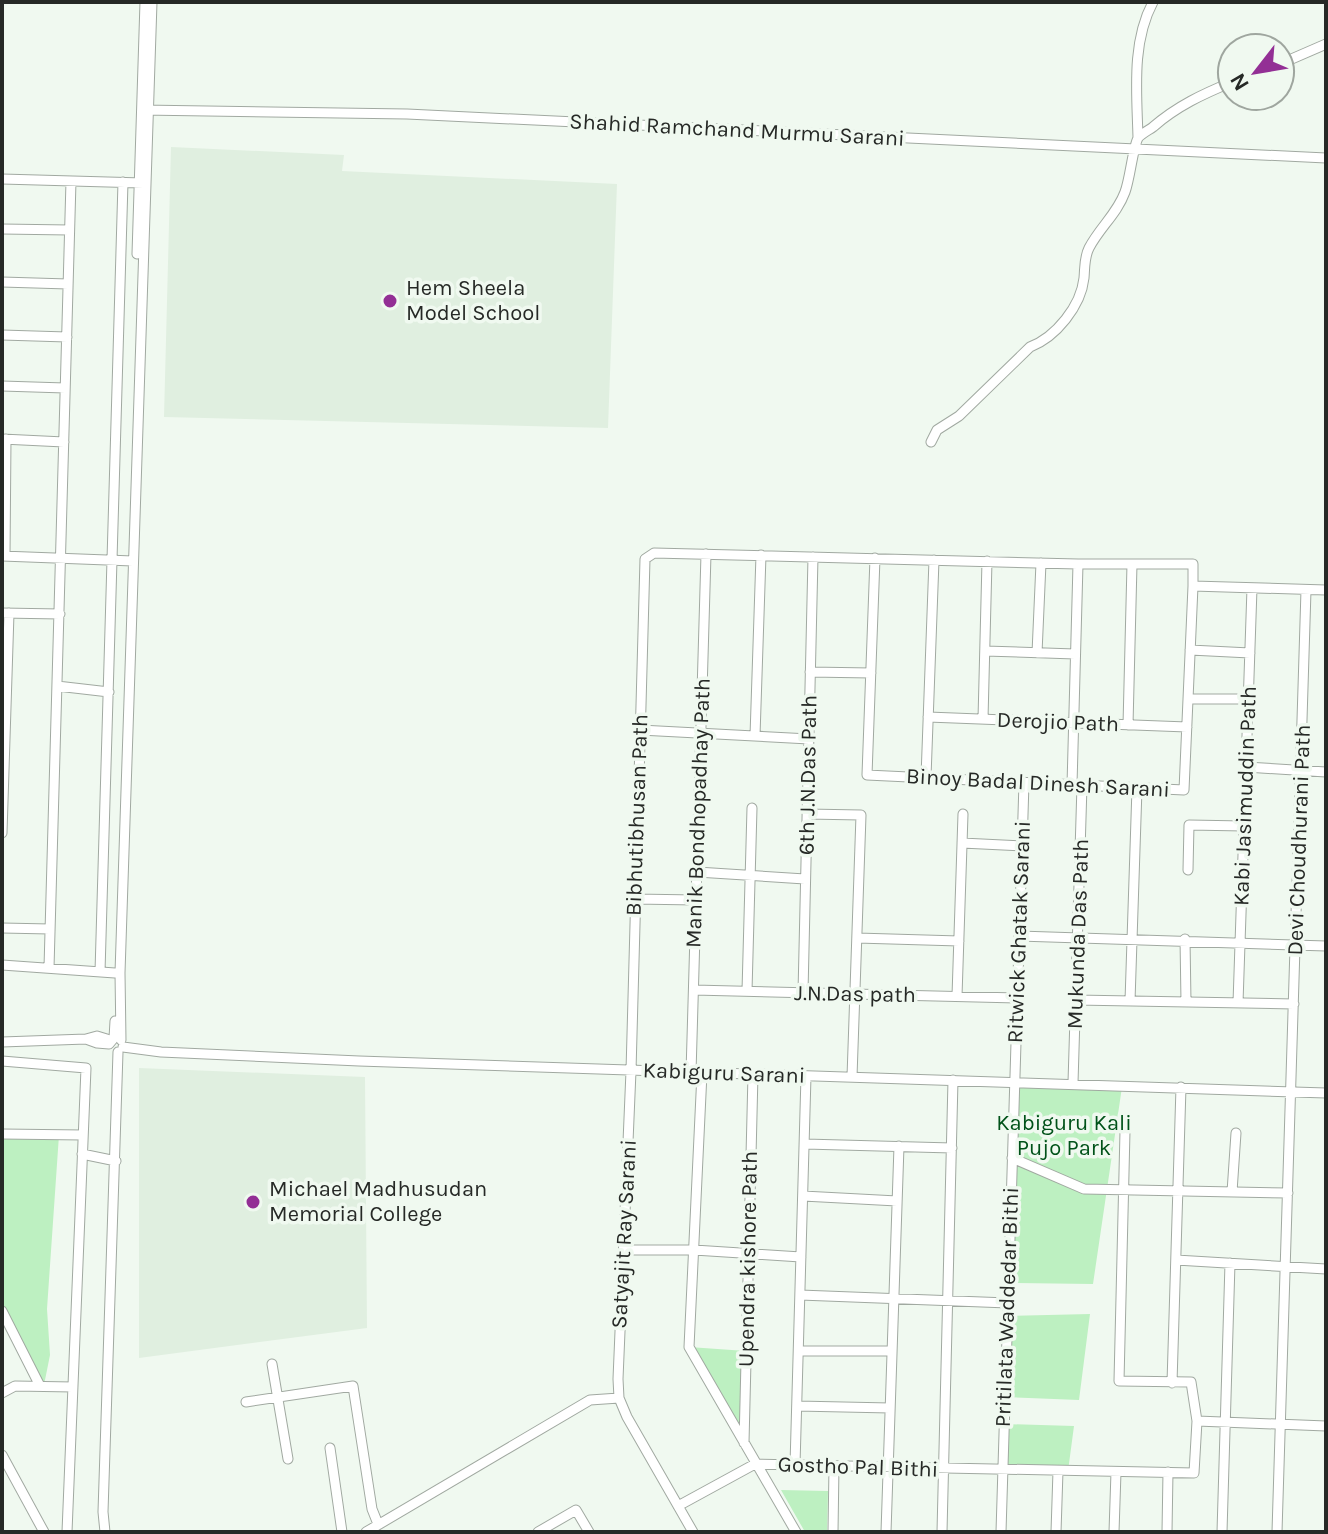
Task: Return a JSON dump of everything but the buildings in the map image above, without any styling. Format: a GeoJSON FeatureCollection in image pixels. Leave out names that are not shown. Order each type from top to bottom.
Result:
{"type":"FeatureCollection","features":[{"type":"Feature","properties":{"kind":"street"},"geometry":{"type":"LineString","coordinates":[[102,1532],[116,1161],[115,973],[143,183],[145,2]]}},
{"type":"Feature","properties":{"kind":"street"},"geometry":{"type":"LineString","coordinates":[[145,110],[152,2]]}},
{"type":"Feature","properties":{"kind":"street"},"geometry":{"type":"LineString","coordinates":[[931,442],[937,430],[965,411],[1030,347],[1044,341],[1070,311],[1079,295],[1084,278],[1084,261],[1090,247],[1120,204],[1136,149],[1136,68],[1144,18],[1153,2]]}},
{"type":"Feature","properties":{"kind":"street"},"geometry":{"type":"LineString","coordinates":[[1296,57],[1326,44]]}},
{"type":"Feature","properties":{"kind":"street"},"geometry":{"type":"LineString","coordinates":[[1138,138],[1179,107],[1216,88]]}},
{"type":"Feature","properties":{"kind":"street","name":"Shahid Ramchand Murmu Sarani"},"geometry":{"type":"LineString","coordinates":[[145,110],[422,115],[1326,158]]}},
{"type":"Feature","properties":{"kind":"street"},"geometry":{"type":"LineString","coordinates":[[2,179],[143,183]]}},
{"type":"Feature","properties":{"kind":"street"},"geometry":{"type":"LineString","coordinates":[[49,968],[71,181]]}},
{"type":"Feature","properties":{"kind":"street"},"geometry":{"type":"LineString","coordinates":[[100,972],[123,182]]}},
{"type":"Feature","properties":{"kind":"street"},"geometry":{"type":"LineString","coordinates":[[2,229],[69,230]]}},
{"type":"Feature","properties":{"kind":"street"},"geometry":{"type":"LineString","coordinates":[[2,282],[68,284]]}},
{"type":"Feature","properties":{"kind":"street"},"geometry":{"type":"LineString","coordinates":[[2,335],[67,337]]}},
{"type":"Feature","properties":{"kind":"street"},"geometry":{"type":"LineString","coordinates":[[2,386],[65,388]]}},
{"type":"Feature","properties":{"kind":"street"},"geometry":{"type":"LineString","coordinates":[[64,442],[4,439],[3,556],[130,561]]}},
{"type":"Feature","properties":{"kind":"street","name":"Bibhutibhusan Path"},"geometry":{"type":"LineString","coordinates":[[631,1071],[645,559],[654,553],[706,554]]}},
{"type":"Feature","properties":{"kind":"street"},"geometry":{"type":"LineString","coordinates":[[706,554],[1193,564],[1193,586],[1326,590]]}},
{"type":"Feature","properties":{"kind":"street","name":"Manik Bondhopadhay Path"},"geometry":{"type":"LineString","coordinates":[[706,554],[694,990],[694,1250],[689,1347],[796,1532]]}},
{"type":"Feature","properties":{"kind":"street"},"geometry":{"type":"LineString","coordinates":[[755,736],[761,555]]}},
{"type":"Feature","properties":{"kind":"street","name":"6th J.N.Das Path"},"geometry":{"type":"LineString","coordinates":[[803,993],[813,557]]}},
{"type":"Feature","properties":{"kind":"street","name":"Binoy Badal Dinesh Sarani"},"geometry":{"type":"LineString","coordinates":[[875,558],[867,775],[1184,790],[1193,586]]}},
{"type":"Feature","properties":{"kind":"street"},"geometry":{"type":"LineString","coordinates":[[926,777],[934,560]]}},
{"type":"Feature","properties":{"kind":"street"},"geometry":{"type":"LineString","coordinates":[[116,1044],[130,561]]}},
{"type":"Feature","properties":{"kind":"street"},"geometry":{"type":"LineString","coordinates":[[983,719],[987,561]]}},
{"type":"Feature","properties":{"kind":"street"},"geometry":{"type":"LineString","coordinates":[[1037,653],[1041,563]]}},
{"type":"Feature","properties":{"kind":"street","name":"Mukunda Das Path"},"geometry":{"type":"LineString","coordinates":[[1073,1083],[1078,937],[1077,785],[1073,723],[1078,564]]}},
{"type":"Feature","properties":{"kind":"street"},"geometry":{"type":"LineString","coordinates":[[1128,725],[1132,564]]}},
{"type":"Feature","properties":{"kind":"street","name":"Kabi Jasimuddin Path"},"geometry":{"type":"LineString","coordinates":[[1238,1003],[1252,588]]}},
{"type":"Feature","properties":{"kind":"street","name":"Devi Choudhurani Path"},"geometry":{"type":"LineString","coordinates":[[1277,1532],[1306,590]]}},
{"type":"Feature","properties":{"kind":"street"},"geometry":{"type":"LineString","coordinates":[[2,833],[6,613],[60,614]]}},
{"type":"Feature","properties":{"kind":"street"},"geometry":{"type":"LineString","coordinates":[[1190,650],[1250,653]]}},
{"type":"Feature","properties":{"kind":"street"},"geometry":{"type":"LineString","coordinates":[[985,651],[1075,654]]}},
{"type":"Feature","properties":{"kind":"street"},"geometry":{"type":"LineString","coordinates":[[810,672],[871,673]]}},
{"type":"Feature","properties":{"kind":"street"},"geometry":{"type":"LineString","coordinates":[[57,686],[109,692]]}},
{"type":"Feature","properties":{"kind":"street"},"geometry":{"type":"LineString","coordinates":[[1188,699],[1248,699]]}},
{"type":"Feature","properties":{"kind":"street","name":"Derojio Path"},"geometry":{"type":"LineString","coordinates":[[928,717],[1187,727]]}},
{"type":"Feature","properties":{"kind":"street"},"geometry":{"type":"LineString","coordinates":[[640,730],[809,739]]}},
{"type":"Feature","properties":{"kind":"street"},"geometry":{"type":"LineString","coordinates":[[1246,767],[1326,772]]}},
{"type":"Feature","properties":{"kind":"street","name":"Ritwick Ghatak Sarani"},"geometry":{"type":"LineString","coordinates":[[1015,1081],[1024,782]]}},
{"type":"Feature","properties":{"kind":"street"},"geometry":{"type":"LineString","coordinates":[[1130,1001],[1137,788]]}},
{"type":"Feature","properties":{"kind":"street"},"geometry":{"type":"LineString","coordinates":[[747,991],[752,808]]}},
{"type":"Feature","properties":{"kind":"street"},"geometry":{"type":"LineString","coordinates":[[807,814],[861,815],[852,1077]]}},
{"type":"Feature","properties":{"kind":"street"},"geometry":{"type":"LineString","coordinates":[[957,996],[963,814]]}},
{"type":"Feature","properties":{"kind":"street"},"geometry":{"type":"LineString","coordinates":[[1188,870],[1189,825],[1244,826]]}},
{"type":"Feature","properties":{"kind":"street"},"geometry":{"type":"LineString","coordinates":[[962,843],[1022,846]]}},
{"type":"Feature","properties":{"kind":"street"},"geometry":{"type":"LineString","coordinates":[[697,872],[805,879]]}},
{"type":"Feature","properties":{"kind":"street"},"geometry":{"type":"LineString","coordinates":[[635,899],[696,900]]}},
{"type":"Feature","properties":{"kind":"street"},"geometry":{"type":"LineString","coordinates":[[2,928],[50,929]]}},
{"type":"Feature","properties":{"kind":"street"},"geometry":{"type":"LineString","coordinates":[[1019,936],[1185,939],[1326,946]]}},
{"type":"Feature","properties":{"kind":"street"},"geometry":{"type":"LineString","coordinates":[[857,938],[959,941]]}},
{"type":"Feature","properties":{"kind":"street"},"geometry":{"type":"LineString","coordinates":[[1185,939],[1186,1002]]}},
{"type":"Feature","properties":{"kind":"street"},"geometry":{"type":"LineString","coordinates":[[2,965],[115,973]]}},
{"type":"Feature","properties":{"kind":"street","name":"J.N.Das path"},"geometry":{"type":"LineString","coordinates":[[694,990],[1017,998]]}},
{"type":"Feature","properties":{"kind":"street"},"geometry":{"type":"LineString","coordinates":[[1076,1000],[1294,1004]]}},
{"type":"Feature","properties":{"kind":"street","name":"Kabiguru Sarani"},"geometry":{"type":"LineString","coordinates":[[2,1042],[97,1036],[116,1044],[142,1049],[344,1060],[1326,1093]]}},
{"type":"Feature","properties":{"kind":"street"},"geometry":{"type":"LineString","coordinates":[[2,1061],[86,1068],[67,1532]]}},
{"type":"Feature","properties":{"kind":"street","name":"Satyajit Ray Sarani"},"geometry":{"type":"LineString","coordinates":[[619,1398],[631,1071]]}},
{"type":"Feature","properties":{"kind":"street","name":"Upendra kishore Path"},"geometry":{"type":"LineString","coordinates":[[744,1443],[753,1074]]}},
{"type":"Feature","properties":{"kind":"street"},"geometry":{"type":"LineString","coordinates":[[795,1465],[806,1076]]}},
{"type":"Feature","properties":{"kind":"street"},"geometry":{"type":"LineString","coordinates":[[942,1532],[953,1080]]}},
{"type":"Feature","properties":{"kind":"street","name":"Pritilata Waddedar Bithi"},"geometry":{"type":"LineString","coordinates":[[1001,1532],[1015,1081]]}},
{"type":"Feature","properties":{"kind":"street"},"geometry":{"type":"LineString","coordinates":[[1172,1383],[1181,1087]]}},
{"type":"Feature","properties":{"kind":"street"},"geometry":{"type":"LineString","coordinates":[[1125,1131],[1119,1381],[1191,1382],[1197,1421],[1194,1473],[1168,1472],[1167,1532]]}},
{"type":"Feature","properties":{"kind":"street"},"geometry":{"type":"LineString","coordinates":[[1232,1192],[1236,1133]]}},
{"type":"Feature","properties":{"kind":"street"},"geometry":{"type":"LineString","coordinates":[[2,1134],[83,1135]]}},
{"type":"Feature","properties":{"kind":"street"},"geometry":{"type":"LineString","coordinates":[[805,1144],[952,1148]]}},
{"type":"Feature","properties":{"kind":"street"},"geometry":{"type":"LineString","coordinates":[[886,1532],[899,1146]]}},
{"type":"Feature","properties":{"kind":"street"},"geometry":{"type":"LineString","coordinates":[[82,1154],[116,1161]]}},
{"type":"Feature","properties":{"kind":"street"},"geometry":{"type":"LineString","coordinates":[[1012,1158],[1084,1189],[1288,1193]]}},
{"type":"Feature","properties":{"kind":"street"},"geometry":{"type":"LineString","coordinates":[[803,1196],[897,1201]]}},
{"type":"Feature","properties":{"kind":"street"},"geometry":{"type":"LineString","coordinates":[[624,1250],[694,1250],[801,1257]]}},
{"type":"Feature","properties":{"kind":"street"},"geometry":{"type":"LineString","coordinates":[[1176,1260],[1326,1269]]}},
{"type":"Feature","properties":{"kind":"street"},"geometry":{"type":"LineString","coordinates":[[1222,1532],[1230,1263]]}},
{"type":"Feature","properties":{"kind":"street"},"geometry":{"type":"LineString","coordinates":[[800,1295],[1008,1303]]}},
{"type":"Feature","properties":{"kind":"street"},"geometry":{"type":"LineString","coordinates":[[2,1311],[39,1384]]}},
{"type":"Feature","properties":{"kind":"street"},"geometry":{"type":"LineString","coordinates":[[799,1351],[892,1351]]}},
{"type":"Feature","properties":{"kind":"street"},"geometry":{"type":"LineString","coordinates":[[272,1364],[288,1459]]}},
{"type":"Feature","properties":{"kind":"street"},"geometry":{"type":"LineString","coordinates":[[2,1393],[15,1386],[39,1384],[73,1387]]}},
{"type":"Feature","properties":{"kind":"street"},"geometry":{"type":"LineString","coordinates":[[246,1402],[353,1386],[372,1509],[378,1524]]}},
{"type":"Feature","properties":{"kind":"street"},"geometry":{"type":"LineString","coordinates":[[366,1532],[590,1400],[619,1398],[693,1532]]}},
{"type":"Feature","properties":{"kind":"street"},"geometry":{"type":"LineString","coordinates":[[797,1406],[890,1408]]}},
{"type":"Feature","properties":{"kind":"street"},"geometry":{"type":"LineString","coordinates":[[1197,1421],[1326,1426]]}},
{"type":"Feature","properties":{"kind":"street"},"geometry":{"type":"LineString","coordinates":[[330,1448],[342,1532]]}},
{"type":"Feature","properties":{"kind":"street"},"geometry":{"type":"LineString","coordinates":[[2,1455],[7,1476],[44,1532]]}},
{"type":"Feature","properties":{"kind":"street","name":"Gostho Pal Bithi"},"geometry":{"type":"LineString","coordinates":[[678,1506],[755,1464],[1168,1472]]}},
{"type":"Feature","properties":{"kind":"street"},"geometry":{"type":"LineString","coordinates":[[833,1532],[834,1466]]}},
{"type":"Feature","properties":{"kind":"street"},"geometry":{"type":"LineString","coordinates":[[1056,1532],[1058,1471]]}},
{"type":"Feature","properties":{"kind":"street"},"geometry":{"type":"LineString","coordinates":[[1114,1532],[1116,1472]]}},
{"type":"Feature","properties":{"kind":"street"},"geometry":{"type":"LineString","coordinates":[[538,1532],[576,1510],[589,1532]]}},
{"type":"Feature","properties":{"kind":"shaded area","name":"Hem Sheela Model School"},"geometry":{"type":"Polygon","coordinates":[[[171,147],[344,155],[342,171],[617,184],[608,428],[164,417],[171,147]]]}},
{"type":"Feature","properties":{"kind":"shaded area","name":"Michael Madhusudan Memorial College"},"geometry":{"type":"Polygon","coordinates":[[[139,1068],[365,1077],[367,1328],[139,1358],[139,1068]]]}},
{"type":"Feature","properties":{"kind":"green space","name":"Kabiguru Kali Pujo Park"},"geometry":{"type":"Polygon","coordinates":[[[1015,1081],[1122,1087],[1093,1284],[1011,1283],[1015,1081]]]}},
{"type":"Feature","properties":{"kind":"green space"},"geometry":{"type":"Polygon","coordinates":[[[2,1135],[59,1135],[47,1309],[50,1355],[44,1385],[2,1307],[2,1135]]]}},
{"type":"Feature","properties":{"kind":"green space"},"geometry":{"type":"Polygon","coordinates":[[[1090,1314],[1079,1400],[1006,1397],[1007,1316],[1090,1314]]]}},
{"type":"Feature","properties":{"kind":"green space"},"geometry":{"type":"Polygon","coordinates":[[[689,1347],[746,1351],[742,1436],[689,1347]]]}},
{"type":"Feature","properties":{"kind":"green space"},"geometry":{"type":"Polygon","coordinates":[[[1005,1424],[1074,1426],[1068,1471],[1004,1470],[1005,1424]]]}},
{"type":"Feature","properties":{"kind":"green space"},"geometry":{"type":"Polygon","coordinates":[[[781,1490],[828,1491],[827,1532],[805,1532],[781,1490]]]}},
{"type":"Feature","properties":{"kind":"place","name":"Hem Sheela Model School"},"geometry":{"type":"Point","coordinates":[390,301]}},
{"type":"Feature","properties":{"kind":"place","name":"Michael Madhusudan Memorial College"},"geometry":{"type":"Point","coordinates":[253,1202]}}]}
